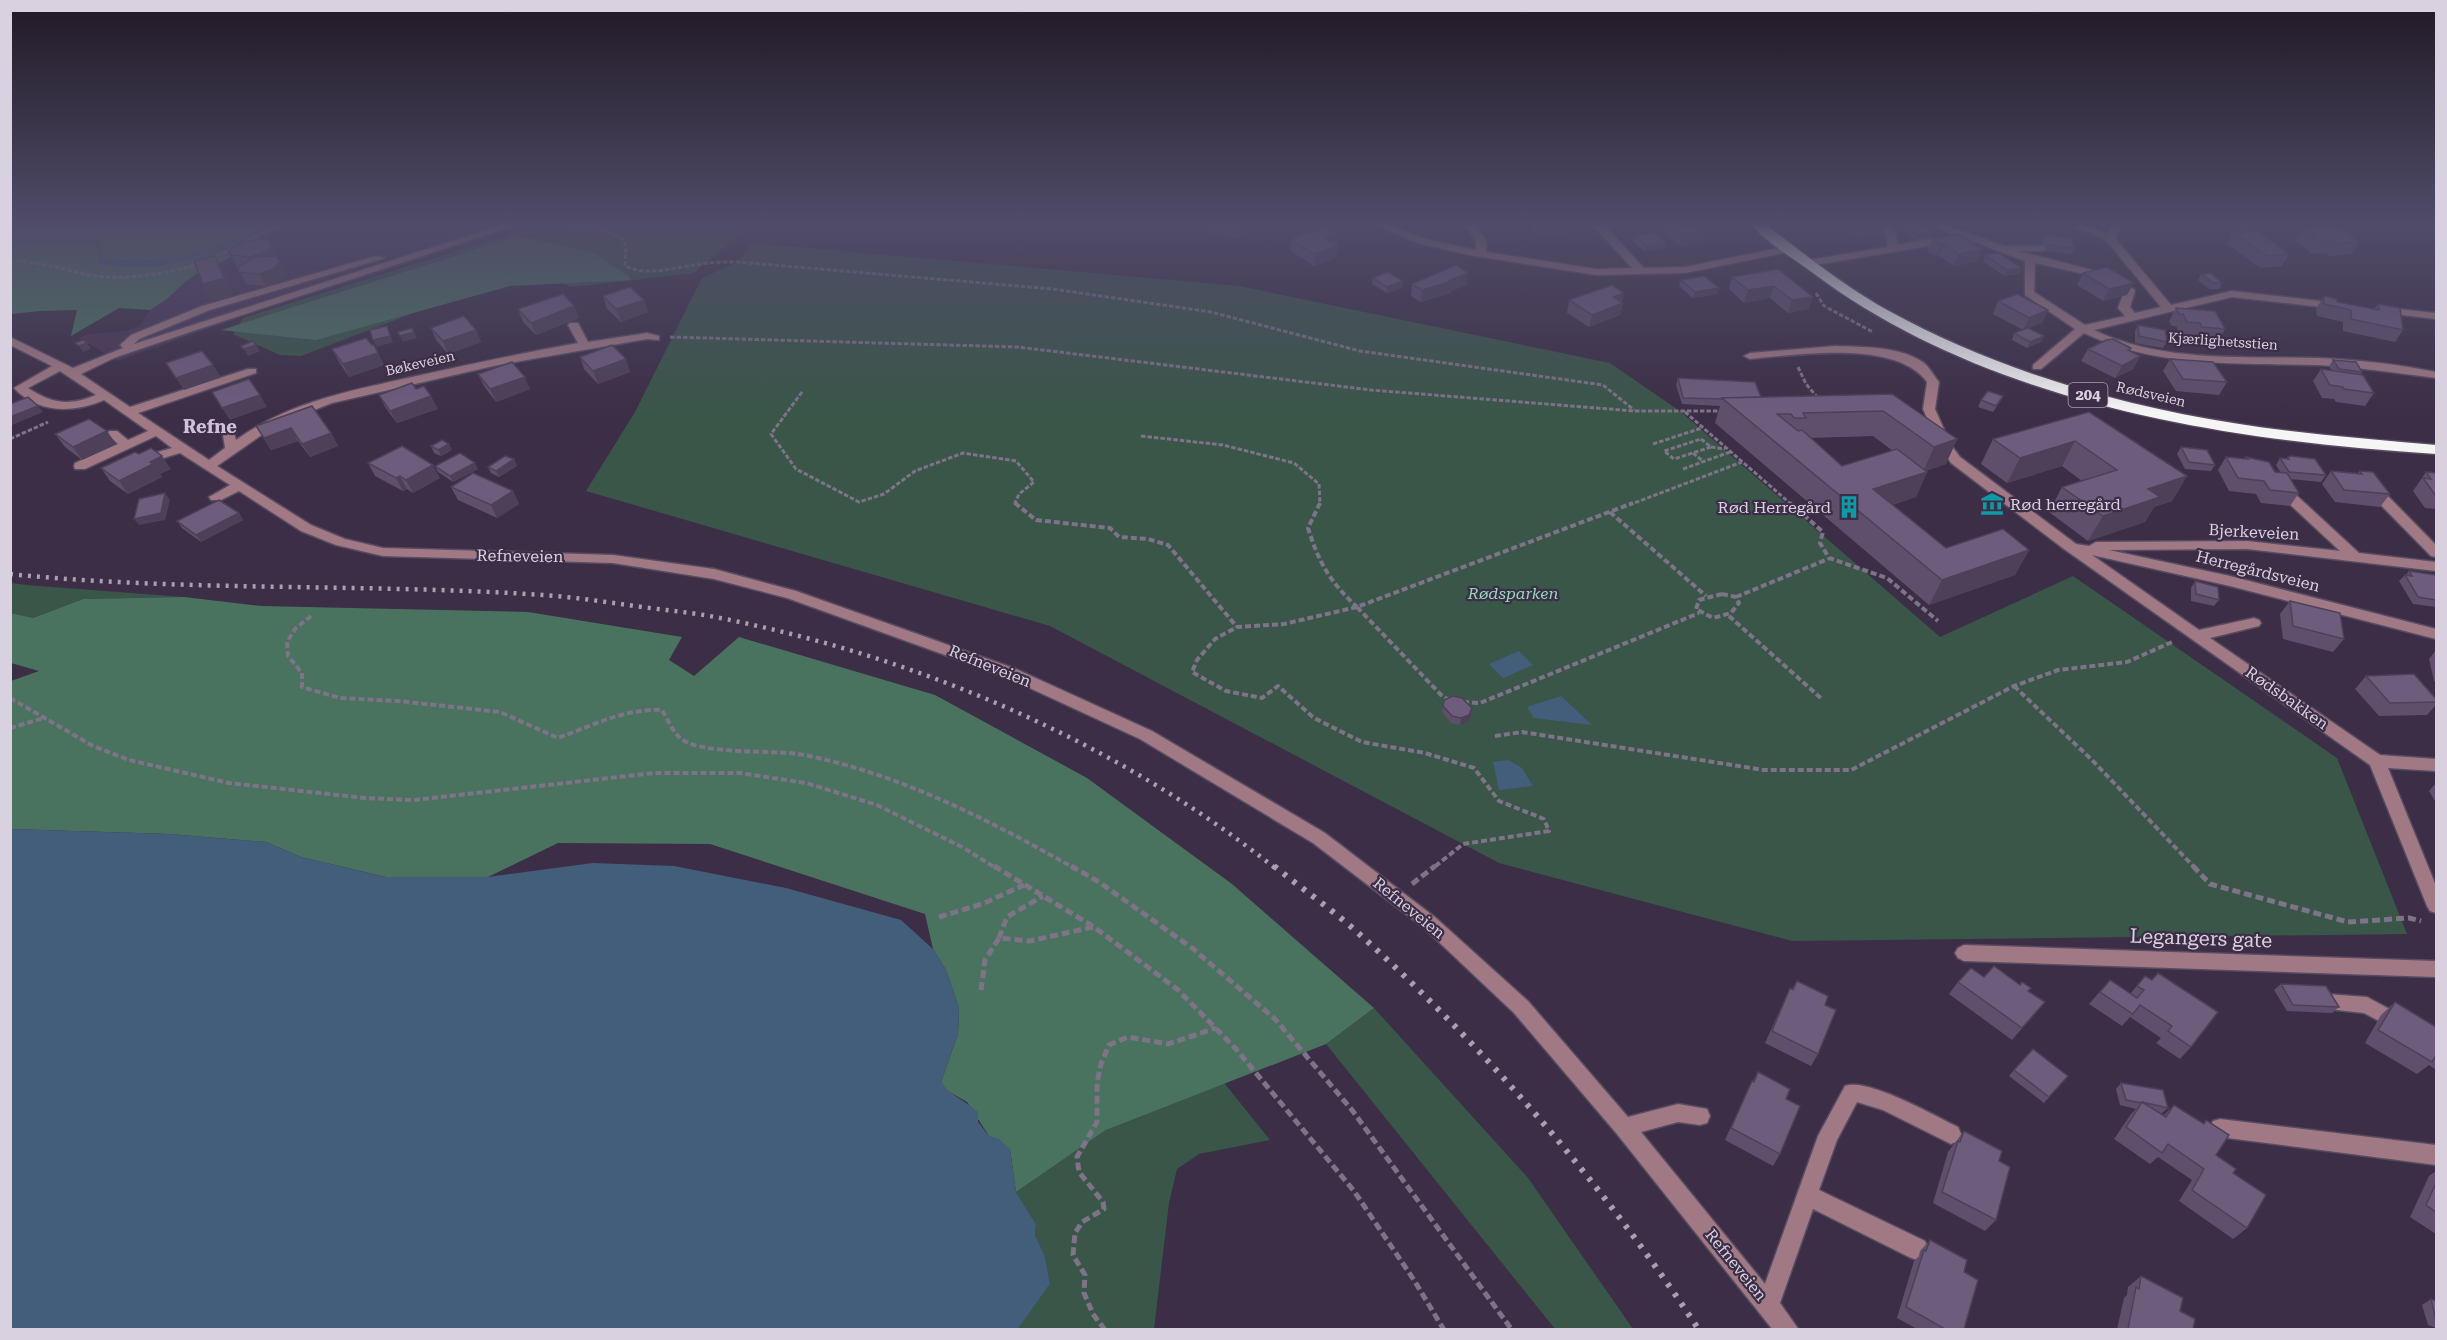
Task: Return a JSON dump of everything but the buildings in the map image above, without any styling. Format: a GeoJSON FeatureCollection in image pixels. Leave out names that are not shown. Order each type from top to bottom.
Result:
{"type":"FeatureCollection","features":[{"type":"Feature","properties":{"kind":"highway","name":"Rødsveien"},"geometry":{"type":"LineString","coordinates":[[1842,288],[1917,331],[1989,363],[2075,392],[2206,423],[2309,438],[2436,450]]}},
{"type":"Feature","properties":{"kind":"street"},"geometry":{"type":"LineString","coordinates":[[73,373],[115,355],[189,329],[320,288]]}},
{"type":"Feature","properties":{"kind":"street"},"geometry":{"type":"LineString","coordinates":[[2028,288],[2028,293],[2082,329],[2037,367]]}},
{"type":"Feature","properties":{"kind":"street"},"geometry":{"type":"LineString","coordinates":[[2123,288],[2130,291],[2124,308],[2133,317]]}},
{"type":"Feature","properties":{"kind":"street"},"geometry":{"type":"LineString","coordinates":[[2150,288],[2168,309]]}},
{"type":"Feature","properties":{"kind":"street","name":"Kjærlighetsstien"},"geometry":{"type":"LineString","coordinates":[[2082,329],[2232,294],[2346,306]]}},
{"type":"Feature","properties":{"kind":"street"},"geometry":{"type":"LineString","coordinates":[[2368,309],[2436,316]]}},
{"type":"Feature","properties":{"kind":"street"},"geometry":{"type":"LineString","coordinates":[[574,325],[584,344]]}},
{"type":"Feature","properties":{"kind":"street","name":"Kjærlighetsstien"},"geometry":{"type":"LineString","coordinates":[[2082,329],[2119,344],[2183,356],[2342,362],[2436,375]]}},
{"type":"Feature","properties":{"kind":"street","name":"Bøkeveien"},"geometry":{"type":"LineString","coordinates":[[209,466],[251,435],[283,417],[335,398],[458,369],[584,344],[647,336],[655,338]]}},
{"type":"Feature","properties":{"kind":"street","name":"Refneveien"},"geometry":{"type":"LineString","coordinates":[[10,340],[73,373],[182,449],[306,528],[341,542],[383,552],[613,559],[714,574],[791,594],[1011,673],[1136,730],[1319,838],[1400,899],[1521,1007],[1624,1127],[1788,1329]]}},
{"type":"Feature","properties":{"kind":"street","name":"Rødsbakken"},"geometry":{"type":"LineString","coordinates":[[1750,356],[1787,352],[1873,351],[1919,365],[1933,382],[1929,410],[1951,442],[1955,459],[2069,546],[2376,761]]}},
{"type":"Feature","properties":{"kind":"street"},"geometry":{"type":"LineString","coordinates":[[61,366],[20,388],[50,406],[87,404],[104,396]]}},
{"type":"Feature","properties":{"kind":"street"},"geometry":{"type":"LineString","coordinates":[[128,412],[252,371]]}},
{"type":"Feature","properties":{"kind":"street"},"geometry":{"type":"LineString","coordinates":[[228,429],[232,450]]}},
{"type":"Feature","properties":{"kind":"street"},"geometry":{"type":"LineString","coordinates":[[80,466],[157,431]]}},
{"type":"Feature","properties":{"kind":"street"},"geometry":{"type":"LineString","coordinates":[[113,434],[128,446]]}},
{"type":"Feature","properties":{"kind":"street"},"geometry":{"type":"LineString","coordinates":[[124,467],[182,449]]}},
{"type":"Feature","properties":{"kind":"street"},"geometry":{"type":"LineString","coordinates":[[2281,480],[2288,495],[2355,557]]}},
{"type":"Feature","properties":{"kind":"street"},"geometry":{"type":"LineString","coordinates":[[216,497],[239,486]]}},
{"type":"Feature","properties":{"kind":"street"},"geometry":{"type":"LineString","coordinates":[[2372,488],[2436,553]]}},
{"type":"Feature","properties":{"kind":"street","name":"Bjerkeveien"},"geometry":{"type":"LineString","coordinates":[[2069,546],[2247,544],[2436,566]]}},
{"type":"Feature","properties":{"kind":"street","name":"Herregårdsveien"},"geometry":{"type":"LineString","coordinates":[[2069,546],[2230,581],[2436,634]]}},
{"type":"Feature","properties":{"kind":"street"},"geometry":{"type":"LineString","coordinates":[[2196,633],[2254,622]]}},
{"type":"Feature","properties":{"kind":"street"},"geometry":{"type":"LineString","coordinates":[[2436,765],[2376,761],[2436,906]]}},
{"type":"Feature","properties":{"kind":"street","name":"Legangers gate"},"geometry":{"type":"LineString","coordinates":[[1964,953],[2436,969]]}},
{"type":"Feature","properties":{"kind":"street"},"geometry":{"type":"LineString","coordinates":[[2326,1002],[2367,1005],[2436,1043]]}},
{"type":"Feature","properties":{"kind":"street"},"geometry":{"type":"LineString","coordinates":[[1768,1305],[1828,1137],[1852,1092],[1887,1102],[1951,1134]]}},
{"type":"Feature","properties":{"kind":"street"},"geometry":{"type":"LineString","coordinates":[[1624,1127],[1678,1113],[1700,1116]]}},
{"type":"Feature","properties":{"kind":"street"},"geometry":{"type":"LineString","coordinates":[[2220,1128],[2436,1155]]}},
{"type":"Feature","properties":{"kind":"street"},"geometry":{"type":"LineString","coordinates":[[1807,1195],[1917,1249]]}},
{"type":"Feature","properties":{"kind":"path"},"geometry":{"type":"LineString","coordinates":[[1036,288],[1211,312],[1360,351],[1603,386],[1634,411]]}},
{"type":"Feature","properties":{"kind":"path"},"geometry":{"type":"LineString","coordinates":[[655,338],[1018,347],[1371,390],[1634,411],[1729,411]]}},
{"type":"Feature","properties":{"kind":"path"},"geometry":{"type":"LineString","coordinates":[[1787,352],[1806,384],[1824,405]]}},
{"type":"Feature","properties":{"kind":"path"},"geometry":{"type":"LineString","coordinates":[[802,392],[771,434],[796,469],[859,501],[870,501],[884,494],[915,471],[963,453],[1016,461],[1034,482],[1019,494],[1015,503],[1036,520],[1110,528],[1119,537],[1148,539],[1168,545],[1237,627]]}},
{"type":"Feature","properties":{"kind":"path"},"geometry":{"type":"LineString","coordinates":[[1684,411],[1823,532],[1821,543],[1828,558]]}},
{"type":"Feature","properties":{"kind":"path"},"geometry":{"type":"LineString","coordinates":[[1653,444],[1701,428]]}},
{"type":"Feature","properties":{"kind":"path"},"geometry":{"type":"LineString","coordinates":[[1701,428],[1701,439]]}},
{"type":"Feature","properties":{"kind":"path"},"geometry":{"type":"LineString","coordinates":[[1141,436],[1223,445],[1294,463],[1319,484],[1320,505],[1308,528],[1314,547],[1334,585],[1358,607],[1443,697],[1450,700],[1480,703],[1699,613],[1710,618],[1729,616],[1736,611],[1739,603],[1736,597]]}},
{"type":"Feature","properties":{"kind":"path"},"geometry":{"type":"LineString","coordinates":[[1674,437],[1683,444]]}},
{"type":"Feature","properties":{"kind":"path"},"geometry":{"type":"LineString","coordinates":[[1701,439],[1664,451],[1674,459],[1711,447],[1729,450]]}},
{"type":"Feature","properties":{"kind":"path"},"geometry":{"type":"LineString","coordinates":[[1701,439],[1711,447]]}},
{"type":"Feature","properties":{"kind":"path"},"geometry":{"type":"LineString","coordinates":[[1689,442],[1699,451]]}},
{"type":"Feature","properties":{"kind":"path"},"geometry":{"type":"LineString","coordinates":[[1677,447],[1687,455]]}},
{"type":"Feature","properties":{"kind":"path"},"geometry":{"type":"LineString","coordinates":[[1683,469],[1729,450]]}},
{"type":"Feature","properties":{"kind":"path"},"geometry":{"type":"LineString","coordinates":[[1693,453],[1704,462]]}},
{"type":"Feature","properties":{"kind":"path"},"geometry":{"type":"LineString","coordinates":[[1417,894],[1408,887],[1463,844],[1549,831],[1544,819],[1499,801],[1474,768],[1425,753],[1362,741],[1314,718],[1278,686],[1262,698],[1226,691],[1192,672],[1197,660],[1215,639],[1237,627],[1284,624],[1358,607],[1742,462]]}},
{"type":"Feature","properties":{"kind":"path"},"geometry":{"type":"LineString","coordinates":[[1609,512],[1706,596]]}},
{"type":"Feature","properties":{"kind":"path"},"geometry":{"type":"LineString","coordinates":[[1699,613],[1696,604],[1706,596],[1726,594],[1736,597],[1828,558],[1863,568],[1886,578],[1938,621]]}},
{"type":"Feature","properties":{"kind":"path"},"geometry":{"type":"LineString","coordinates":[[311,616],[295,628],[287,638],[286,652],[289,661],[302,673],[302,687],[309,690],[340,698],[398,701],[500,712],[558,738],[614,718],[655,709],[662,710],[679,738],[695,747],[802,754],[854,767],[928,794],[1016,835],[1099,882],[1192,948],[1275,1019],[1353,1110],[1512,1329]]}},
{"type":"Feature","properties":{"kind":"path"},"geometry":{"type":"LineString","coordinates":[[1729,616],[1822,699]]}},
{"type":"Feature","properties":{"kind":"path"},"geometry":{"type":"LineString","coordinates":[[1495,736],[1522,732],[1764,770],[1851,770],[2014,686],[2058,670],[2127,662],[2196,633]]}},
{"type":"Feature","properties":{"kind":"path"},"geometry":{"type":"LineString","coordinates":[[2014,686],[2092,760],[2210,884],[2348,922],[2409,918],[2427,922]]}},
{"type":"Feature","properties":{"kind":"path"},"geometry":{"type":"LineString","coordinates":[[10,698],[93,746],[129,760],[229,783],[365,798],[414,800],[654,773],[740,773],[806,783],[877,805],[962,847],[1094,927],[1178,989],[1276,1096],[1354,1191],[1444,1329]]}},
{"type":"Feature","properties":{"kind":"path"},"geometry":{"type":"LineString","coordinates":[[10,728],[44,718]]}},
{"type":"Feature","properties":{"kind":"path"},"geometry":{"type":"LineString","coordinates":[[939,917],[982,904],[1024,885]]}},
{"type":"Feature","properties":{"kind":"path"},"geometry":{"type":"LineString","coordinates":[[981,990],[985,960],[999,938],[1007,917],[1043,896]]}},
{"type":"Feature","properties":{"kind":"path"},"geometry":{"type":"LineString","coordinates":[[999,938],[1029,940],[1094,927]]}},
{"type":"Feature","properties":{"kind":"path"},"geometry":{"type":"LineString","coordinates":[[1105,1329],[1093,1314],[1084,1293],[1084,1275],[1073,1256],[1075,1233],[1082,1222],[1104,1209],[1103,1202],[1078,1173],[1077,1156],[1097,1122],[1097,1083],[1101,1064],[1109,1045],[1128,1037],[1168,1044],[1215,1028]]}},
{"type":"Feature","properties":{"kind":"shaded area"},"geometry":{"type":"Polygon","coordinates":[[[179,288],[334,288],[238,318],[118,361],[79,338],[88,334],[125,331],[139,326],[152,307],[167,299],[179,288]]]}},
{"type":"Feature","properties":{"kind":"green space"},"geometry":{"type":"Polygon","coordinates":[[[11,288],[179,288],[150,310],[119,308],[71,336],[77,310],[11,314],[11,288]]]}},
{"type":"Feature","properties":{"kind":"green space"},"geometry":{"type":"Polygon","coordinates":[[[340,288],[500,288],[448,300],[301,356],[280,355],[233,334],[243,318],[340,288]]]}},
{"type":"Feature","properties":{"kind":"green space"},"geometry":{"type":"Polygon","coordinates":[[[355,288],[504,288],[316,340],[221,330],[355,288]]]}},
{"type":"Feature","properties":{"kind":"green space","name":"Rødsparken"},"geometry":{"type":"Polygon","coordinates":[[[697,288],[1246,288],[1610,363],[1681,412],[1940,637],[2073,576],[2337,758],[2407,934],[1792,941],[1499,863],[1050,626],[586,491],[635,412],[697,288]]]}},
{"type":"Feature","properties":{"kind":"green space"},"geometry":{"type":"Polygon","coordinates":[[[11,583],[184,597],[83,599],[33,618],[11,613],[11,583]]]}},
{"type":"Feature","properties":{"kind":"green space"},"geometry":{"type":"Polygon","coordinates":[[[184,597],[261,606],[528,612],[682,637],[669,660],[694,676],[739,637],[935,695],[1087,778],[1232,884],[1374,1008],[1326,1044],[1106,1130],[1016,1192],[1010,1149],[989,1136],[967,1102],[946,1090],[941,1082],[958,1034],[959,1008],[946,970],[933,949],[925,914],[710,844],[558,843],[488,877],[386,877],[301,857],[266,842],[169,834],[11,829],[11,681],[39,671],[11,663],[11,613],[33,618],[83,599],[184,597]]]}},
{"type":"Feature","properties":{"kind":"green space"},"geometry":{"type":"Polygon","coordinates":[[[1374,1008],[1528,1178],[1633,1329],[1555,1329],[1326,1044],[1374,1008]]]}},
{"type":"Feature","properties":{"kind":"green space"},"geometry":{"type":"Polygon","coordinates":[[[1209,1064],[1270,1140],[1199,1154],[1177,1169],[1169,1203],[1154,1329],[1017,1329],[1050,1284],[1045,1256],[1035,1235],[1036,1224],[1016,1192],[1106,1130],[1158,1109],[1209,1064]]]}},
{"type":"Feature","properties":{"kind":"water"},"geometry":{"type":"Polygon","coordinates":[[[1519,651],[1533,665],[1503,678],[1489,664],[1519,651]]]}},
{"type":"Feature","properties":{"kind":"water"},"geometry":{"type":"Polygon","coordinates":[[[1561,696],[1592,725],[1534,718],[1527,707],[1561,696]]]}},
{"type":"Feature","properties":{"kind":"water"},"geometry":{"type":"Polygon","coordinates":[[[1508,760],[1522,768],[1533,786],[1499,790],[1493,762],[1508,760]]]}},
{"type":"Feature","properties":{"kind":"water"},"geometry":{"type":"Polygon","coordinates":[[[11,829],[169,834],[266,842],[301,857],[386,877],[488,877],[593,863],[674,866],[786,888],[901,920],[933,949],[946,970],[959,1008],[958,1034],[941,1082],[948,1091],[978,1112],[978,1122],[989,1136],[998,1138],[1010,1149],[1016,1192],[1036,1224],[1035,1235],[1045,1256],[1050,1284],[1017,1330],[11,1329],[11,829]]]}},
{"type":"Feature","properties":{"kind":"railway"},"geometry":{"type":"LineString","coordinates":[[10,574],[143,583],[476,591],[555,596],[705,615],[790,634],[865,655],[938,680],[1010,709],[1148,780],[1213,822],[1275,868]]}},
{"type":"Feature","properties":{"kind":"railway"},"geometry":{"type":"LineString","coordinates":[[1274,866],[1356,931],[1451,1022],[1496,1070],[1583,1170],[1699,1330]]}},
{"type":"Feature","properties":{"kind":"place","name":"Rød herregård"},"geometry":{"type":"Point","coordinates":[1992,504]}},
{"type":"Feature","properties":{"kind":"place","name":"Rød Herregård"},"geometry":{"type":"Point","coordinates":[1849,507]}},
{"type":"Feature","properties":{"kind":"district","name":"Refne"},"geometry":{"type":"Point","coordinates":[210,426]}}]}
